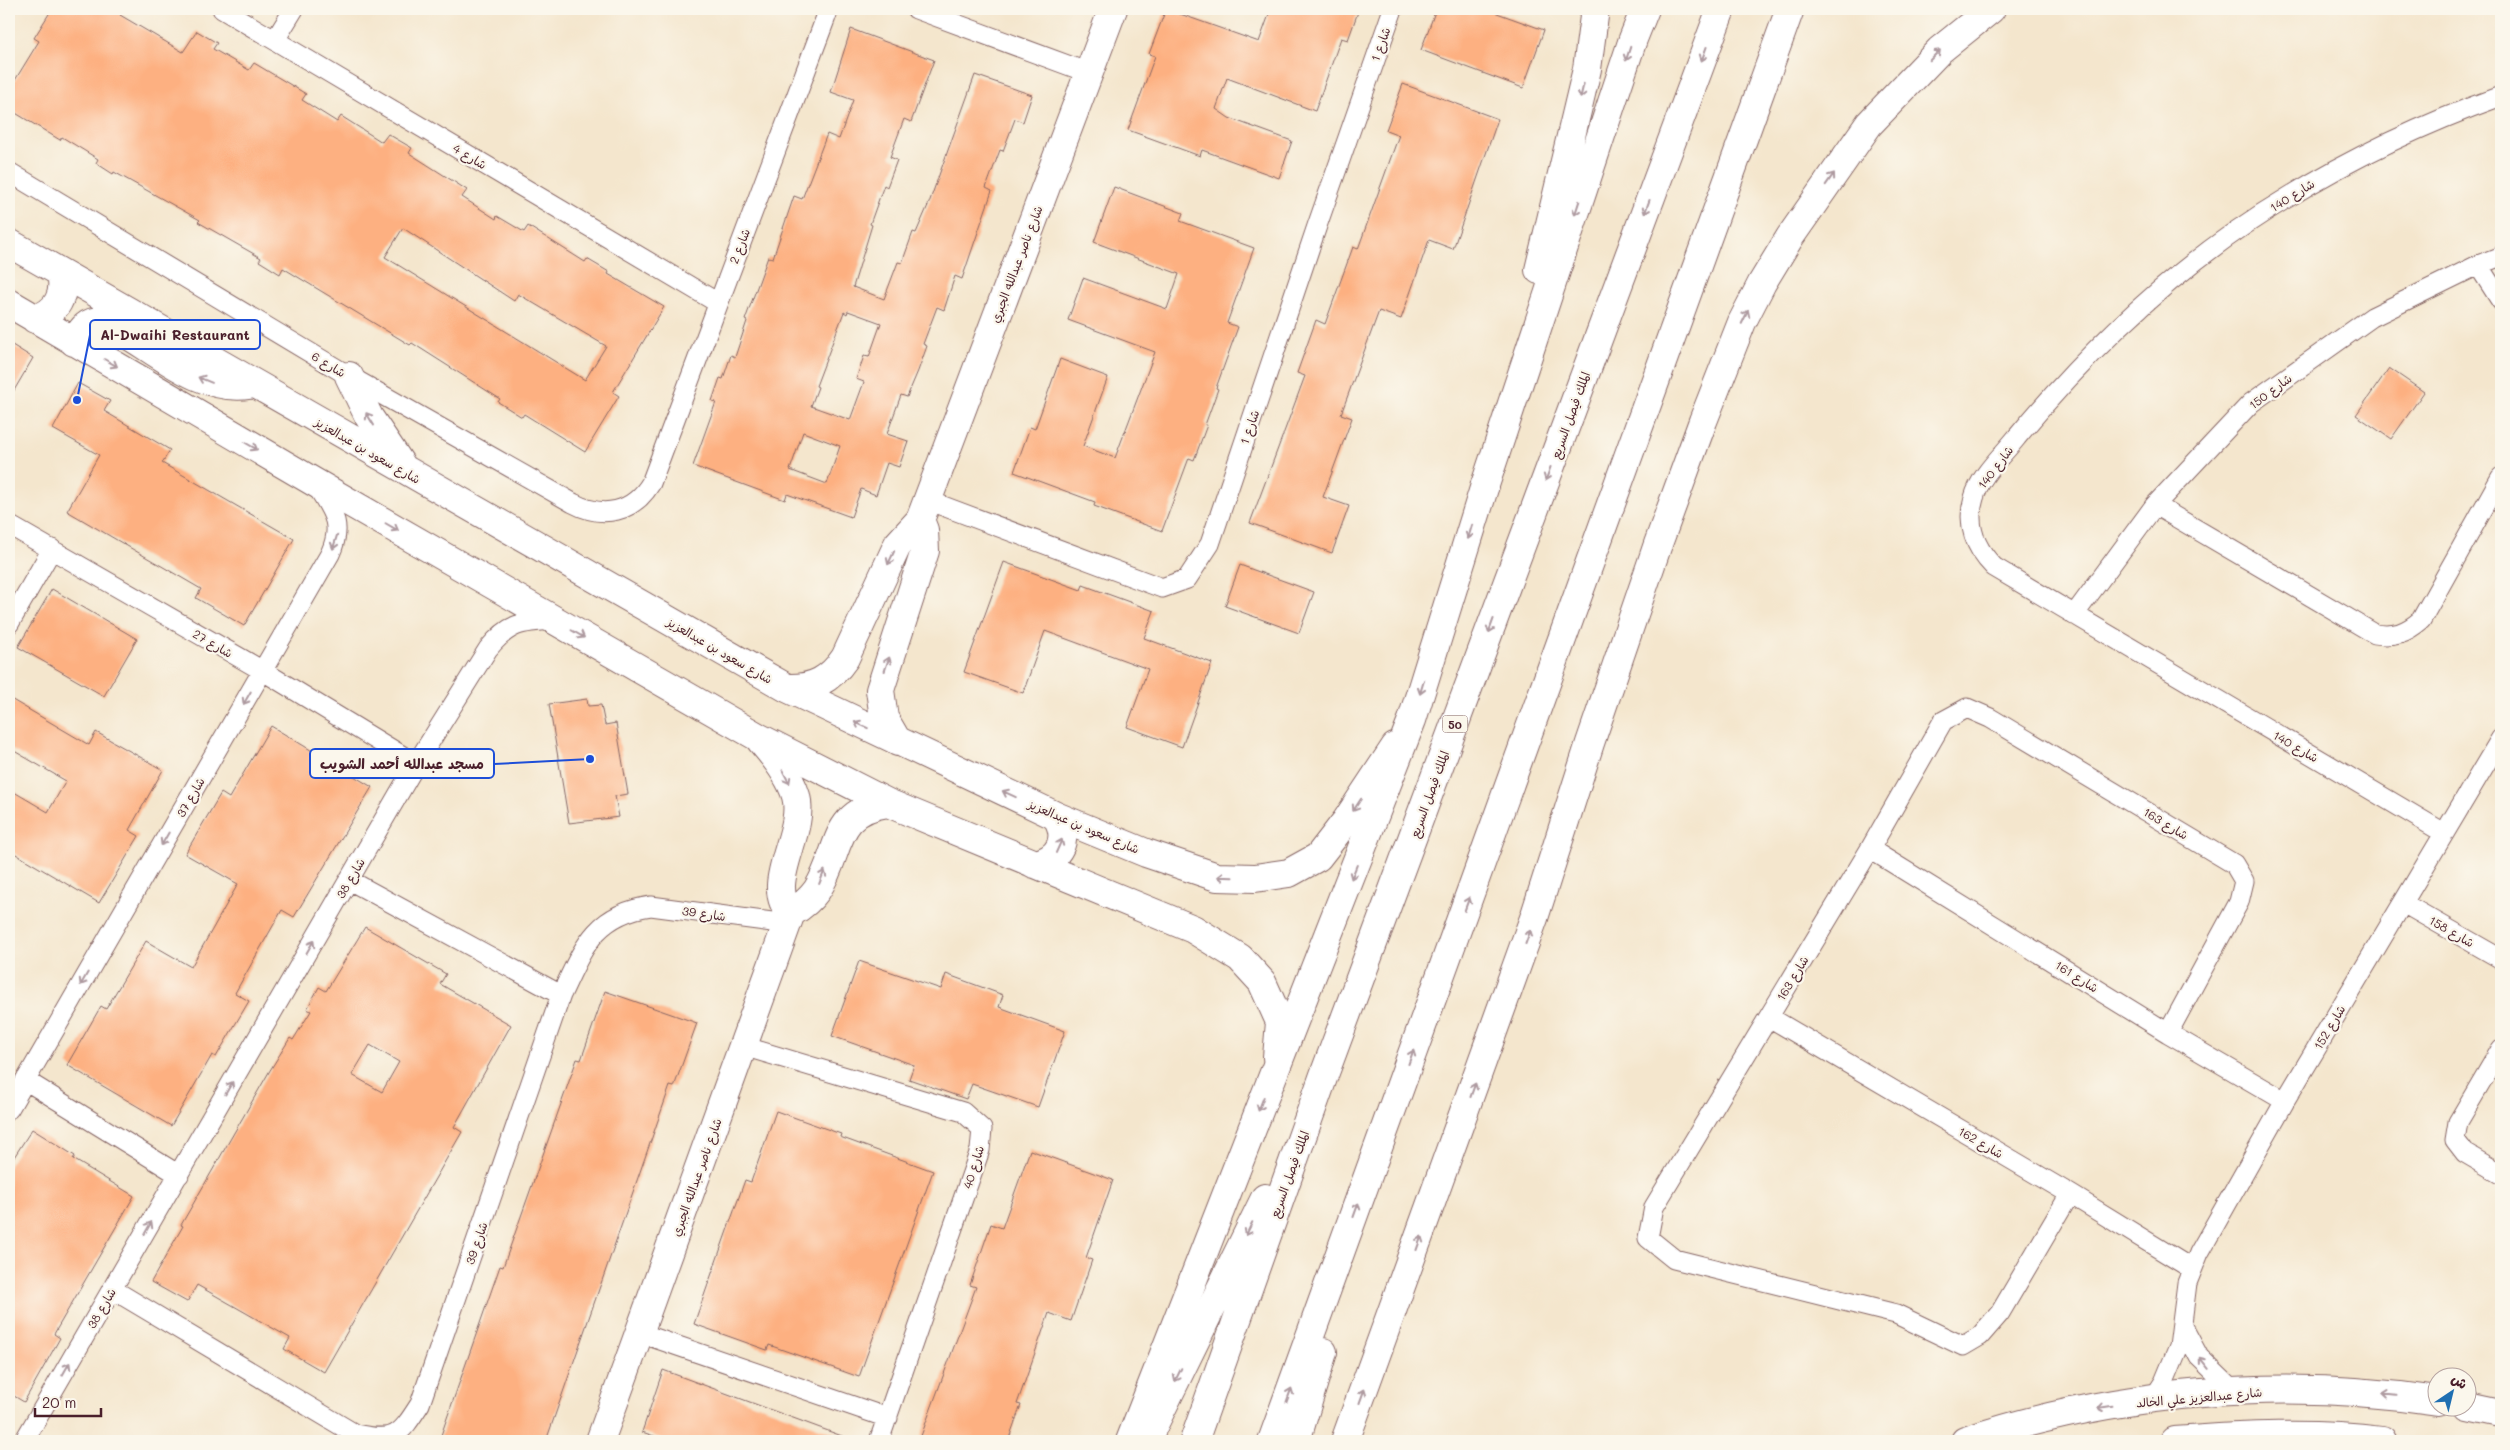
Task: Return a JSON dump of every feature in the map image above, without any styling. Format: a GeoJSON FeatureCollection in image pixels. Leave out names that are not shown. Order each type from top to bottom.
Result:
{"type":"FeatureCollection","features":[{"type":"Feature","properties":{"kind":"main road","name":"شارع ناصر عبدالله الجبري"},"geometry":{"type":"LineString","coordinates":[[787,688],[800,689],[814,686],[827,680],[837,670],[845,658],[898,544],[923,510],[1113,9]]}},
{"type":"Feature","properties":{"kind":"main road"},"geometry":{"type":"LineString","coordinates":[[1484,485],[1587,69],[1594,9]]}},
{"type":"Feature","properties":{"kind":"main road"},"geometry":{"type":"LineString","coordinates":[[1130,1441],[1412,720],[1484,485],[1633,39],[1645,9]]}},
{"type":"Feature","properties":{"kind":"main road","name":"الملك فيصل السريع"},"geometry":{"type":"LineString","coordinates":[[1194,1441],[1324,1075],[1721,9]]}},
{"type":"Feature","properties":{"kind":"main road"},"geometry":{"type":"LineString","coordinates":[[1272,1441],[1790,9]]}},
{"type":"Feature","properties":{"kind":"main road"},"geometry":{"type":"LineString","coordinates":[[1345,1441],[1534,918],[1590,743],[1658,544],[1742,322],[1790,237],[1869,124],[1940,50],[1991,9]]}},
{"type":"Feature","properties":{"kind":"main road","name":"شارع سعود بن عبدالعزيز"},"geometry":{"type":"LineString","coordinates":[[9,243],[408,473],[787,688],[1056,816],[1146,853],[1217,878],[1255,878],[1289,873],[1318,857],[1346,821],[1412,720]]}},
{"type":"Feature","properties":{"kind":"main road"},"geometry":{"type":"LineString","coordinates":[[35,318],[53,310],[59,302],[63,293],[61,273]]}},
{"type":"Feature","properties":{"kind":"main road"},"geometry":{"type":"LineString","coordinates":[[9,303],[314,482],[758,738],[888,803],[1193,929],[1240,958],[1262,982],[1280,1022],[1276,1065]]}},
{"type":"Feature","properties":{"kind":"main road"},"geometry":{"type":"LineString","coordinates":[[74,342],[84,327],[90,322],[103,321],[211,383],[239,386],[253,384]]}},
{"type":"Feature","properties":{"kind":"main road"},"geometry":{"type":"LineString","coordinates":[[349,376],[368,417],[408,473]]}},
{"type":"Feature","properties":{"kind":"main road"},"geometry":{"type":"LineString","coordinates":[[898,742],[884,718],[880,690],[925,551],[923,510]]}},
{"type":"Feature","properties":{"kind":"main road"},"geometry":{"type":"LineString","coordinates":[[758,738],[779,764],[796,797],[798,818],[780,888],[782,902],[789,919]]}},
{"type":"Feature","properties":{"kind":"main road","name":"شارع ناصر عبدالله الجبري"},"geometry":{"type":"LineString","coordinates":[[600,1441],[789,919],[818,888],[846,823],[864,809],[888,803]]}},
{"type":"Feature","properties":{"kind":"main road"},"geometry":{"type":"LineString","coordinates":[[1034,864],[1052,858],[1059,851],[1063,833],[1056,816]]}},
{"type":"Feature","properties":{"kind":"main road"},"geometry":{"type":"LineString","coordinates":[[1146,1441],[1324,1075]]}},
{"type":"Feature","properties":{"kind":"main road"},"geometry":{"type":"LineString","coordinates":[[1296,1441],[1326,1338],[1344,1242]]}},
{"type":"Feature","properties":{"kind":"main road","name":"شارع عبدالعزيز علي الخالد"},"geometry":{"type":"LineString","coordinates":[[1965,1441],[2034,1421],[2086,1410],[2153,1399],[2234,1391],[2307,1390],[2359,1392],[2428,1400]]}},
{"type":"Feature","properties":{"kind":"main road"},"geometry":{"type":"LineString","coordinates":[[2478,1409],[2501,1414]]}},
{"type":"Feature","properties":{"kind":"main road"},"geometry":{"type":"LineString","coordinates":[[2174,1441],[2268,1436],[2320,1436],[2382,1441]]}},
{"type":"Feature","properties":{"kind":"street","name":"شارع 4"},"geometry":{"type":"LineString","coordinates":[[222,9],[718,303]]}},
{"type":"Feature","properties":{"kind":"street"},"geometry":{"type":"LineString","coordinates":[[275,40],[294,9]]}},
{"type":"Feature","properties":{"kind":"street","name":"شارع 2"},"geometry":{"type":"LineString","coordinates":[[652,484],[828,9]]}},
{"type":"Feature","properties":{"kind":"street"},"geometry":{"type":"LineString","coordinates":[[916,9],[1089,73]]}},
{"type":"Feature","properties":{"kind":"street","name":"شارع 1"},"geometry":{"type":"LineString","coordinates":[[923,510],[1162,588],[1187,579],[1210,544],[1317,226],[1393,9]]}},
{"type":"Feature","properties":{"kind":"street","name":"شارع 140"},"geometry":{"type":"LineString","coordinates":[[2444,833],[1994,567],[1978,547],[1970,522],[1974,496],[1988,473],[2053,395],[2124,323],[2201,257],[2292,194],[2374,149],[2420,127],[2501,96]]}},
{"type":"Feature","properties":{"kind":"street","name":"شارع 6"},"geometry":{"type":"LineString","coordinates":[[9,172],[349,376],[592,511],[612,512],[622,510],[639,500],[652,484]]}},
{"type":"Feature","properties":{"kind":"street","name":"شارع 150"},"geometry":{"type":"LineString","coordinates":[[2074,615],[2155,505],[2251,403],[2372,317],[2478,264],[2501,256]]}},
{"type":"Feature","properties":{"kind":"street"},"geometry":{"type":"LineString","coordinates":[[2478,264],[2501,301]]}},
{"type":"Feature","properties":{"kind":"street"},"geometry":{"type":"LineString","coordinates":[[2155,505],[2375,634],[2390,636],[2401,634],[2421,620],[2501,477]]}},
{"type":"Feature","properties":{"kind":"street","name":"شارع 37"},"geometry":{"type":"LineString","coordinates":[[9,1109],[263,671],[337,539],[338,526],[332,510],[314,482]]}},
{"type":"Feature","properties":{"kind":"street","name":"شارع 27"},"geometry":{"type":"LineString","coordinates":[[9,525],[263,671],[416,764]]}},
{"type":"Feature","properties":{"kind":"street"},"geometry":{"type":"LineString","coordinates":[[9,624],[52,549]]}},
{"type":"Feature","properties":{"kind":"street","name":"شارع 38"},"geometry":{"type":"LineString","coordinates":[[24,1441],[416,764],[499,635],[511,626],[518,624],[554,620]]}},
{"type":"Feature","properties":{"kind":"street","name":"شارع 163"},"geometry":{"type":"LineString","coordinates":[[2070,1194],[2000,1313],[1980,1336],[1963,1346],[1896,1314],[1674,1260],[1648,1238],[1654,1207],[1870,849],[1943,721],[1967,708],[1990,718],[2234,864],[2244,881],[2239,902],[2168,1032]]}},
{"type":"Feature","properties":{"kind":"street","name":"شارع 152"},"geometry":{"type":"LineString","coordinates":[[2153,1399],[2173,1364],[2183,1327],[2184,1305],[2192,1269],[2285,1101],[2501,738]]}},
{"type":"Feature","properties":{"kind":"street","name":"شارع 161"},"geometry":{"type":"LineString","coordinates":[[1870,849],[2168,1032],[2285,1101]]}},
{"type":"Feature","properties":{"kind":"street"},"geometry":{"type":"LineString","coordinates":[[349,880],[562,995]]}},
{"type":"Feature","properties":{"kind":"street","name":"شارع 158"},"geometry":{"type":"LineString","coordinates":[[2403,903],[2501,959]]}},
{"type":"Feature","properties":{"kind":"street","name":"شارع 39"},"geometry":{"type":"LineString","coordinates":[[112,1289],[355,1434],[379,1439],[403,1431],[420,1404],[562,995],[588,942],[597,930],[608,920],[636,908],[665,907],[789,919]]}},
{"type":"Feature","properties":{"kind":"street","name":"شارع 162"},"geometry":{"type":"LineString","coordinates":[[1769,1017],[2070,1194],[2192,1269]]}},
{"type":"Feature","properties":{"kind":"street","name":"شارع 40"},"geometry":{"type":"LineString","coordinates":[[743,1046],[963,1112],[982,1129],[980,1150],[879,1441]]}},
{"type":"Feature","properties":{"kind":"street"},"geometry":{"type":"LineString","coordinates":[[2501,1049],[2458,1122],[2455,1140],[2465,1153],[2501,1174]]}},
{"type":"Feature","properties":{"kind":"street"},"geometry":{"type":"LineString","coordinates":[[25,1080],[178,1175]]}},
{"type":"Feature","properties":{"kind":"street"},"geometry":{"type":"LineString","coordinates":[[2183,1327],[2199,1357],[2234,1391]]}},
{"type":"Feature","properties":{"kind":"street"},"geometry":{"type":"LineString","coordinates":[[640,1333],[888,1418]]}},
{"type":"Feature","properties":{"kind":"building"},"geometry":{"type":"Polygon","coordinates":[[[52,9],[124,9],[120,15],[183,52],[197,31],[217,43],[213,49],[249,70],[254,63],[306,94],[302,100],[337,122],[341,116],[382,142],[388,134],[412,148],[409,153],[467,190],[462,197],[496,219],[497,216],[524,232],[528,226],[585,262],[587,259],[609,272],[608,274],[664,307],[613,392],[619,396],[585,452],[524,414],[522,417],[498,402],[500,399],[412,343],[410,345],[283,268],[280,274],[259,261],[261,258],[198,222],[200,220],[114,172],[113,174],[96,163],[98,159],[62,137],[60,140],[9,109],[9,90],[39,41],[34,38],[52,9]],[[403,228],[385,257],[585,380],[606,346],[518,294],[514,301],[403,228]]]}},
{"type":"Feature","properties":{"kind":"building"},"geometry":{"type":"Polygon","coordinates":[[[1166,9],[1259,42],[1271,9],[1359,9],[1348,40],[1341,38],[1315,111],[1227,78],[1216,109],[1229,118],[1292,141],[1279,178],[1202,150],[1200,156],[1128,130],[1155,56],[1149,54],[1166,9]]]}},
{"type":"Feature","properties":{"kind":"building"},"geometry":{"type":"Polygon","coordinates":[[[1436,9],[1486,9],[1544,30],[1523,88],[1421,50],[1436,9]]]}},
{"type":"Feature","properties":{"kind":"building"},"geometry":{"type":"Polygon","coordinates":[[[851,29],[934,60],[911,122],[904,119],[890,157],[897,160],[887,187],[884,185],[870,224],[872,225],[853,287],[884,299],[898,262],[902,263],[913,232],[916,233],[929,203],[975,75],[1032,95],[1023,122],[1015,119],[1003,151],[1000,150],[986,188],[992,191],[962,279],[955,276],[944,310],[937,307],[923,344],[927,346],[918,371],[907,397],[901,395],[887,434],[908,441],[899,467],[887,463],[876,495],[861,489],[851,517],[787,494],[785,500],[693,466],[716,402],[712,401],[720,378],[723,379],[731,355],[735,357],[747,321],[745,320],[768,257],[773,258],[794,196],[802,199],[827,134],[839,139],[853,100],[831,92],[851,29]],[[848,311],[847,314],[844,312],[816,386],[818,387],[811,406],[850,420],[864,382],[856,379],[864,356],[869,357],[881,323],[848,311]],[[803,432],[790,470],[827,484],[840,446],[803,432]]]}},
{"type":"Feature","properties":{"kind":"building"},"geometry":{"type":"Polygon","coordinates":[[[1403,84],[1498,119],[1453,249],[1429,240],[1401,319],[1379,311],[1341,414],[1352,418],[1323,497],[1349,506],[1332,553],[1250,523],[1305,376],[1297,373],[1316,320],[1325,324],[1353,247],[1358,249],[1399,135],[1386,130],[1403,84]]]}},
{"type":"Feature","properties":{"kind":"building"},"geometry":{"type":"Polygon","coordinates":[[[1114,187],[1183,213],[1180,221],[1254,248],[1227,323],[1238,327],[1216,388],[1218,389],[1205,425],[1207,425],[1194,460],[1189,458],[1162,531],[1094,506],[1095,502],[1014,472],[1030,427],[1035,429],[1060,359],[1108,377],[1083,446],[1115,458],[1155,352],[1068,320],[1083,278],[1167,309],[1179,274],[1094,242],[1114,187]]]}},
{"type":"Feature","properties":{"kind":"building"},"geometry":{"type":"Polygon","coordinates":[[[9,343],[33,358],[9,399],[9,343]]]}},
{"type":"Feature","properties":{"kind":"building"},"geometry":{"type":"Polygon","coordinates":[[[2389,368],[2424,392],[2391,439],[2356,415],[2389,368]]]}},
{"type":"Feature","properties":{"kind":"building"},"geometry":{"type":"Polygon","coordinates":[[[78,383],[110,401],[104,411],[170,450],[162,463],[294,539],[244,626],[196,598],[201,589],[67,511],[99,455],[53,429],[78,383]]]}},
{"type":"Feature","properties":{"kind":"building"},"geometry":{"type":"Polygon","coordinates":[[[1004,562],[1081,590],[1083,585],[1154,611],[1144,638],[1212,663],[1182,747],[1127,727],[1148,669],[1045,631],[1023,693],[964,672],[1004,562]]]}},
{"type":"Feature","properties":{"kind":"building"},"geometry":{"type":"Polygon","coordinates":[[[1240,565],[1314,592],[1299,633],[1225,606],[1240,565]]]}},
{"type":"Feature","properties":{"kind":"building"},"geometry":{"type":"Polygon","coordinates":[[[52,589],[137,639],[104,696],[18,647],[52,589]]]}},
{"type":"Feature","properties":{"kind":"building"},"geometry":{"type":"Polygon","coordinates":[[[9,698],[89,745],[96,732],[163,770],[129,830],[139,836],[99,903],[9,850],[9,789],[48,812],[66,781],[9,748],[9,698]]]}},
{"type":"Feature","properties":{"kind":"building"},"geometry":{"type":"Polygon","coordinates":[[[587,699],[588,706],[601,705],[605,725],[616,723],[628,794],[615,796],[619,817],[569,823],[549,704],[587,699]]]}},
{"type":"Feature","properties":{"kind":"building"},"geometry":{"type":"Polygon","coordinates":[[[271,726],[372,787],[294,917],[282,910],[235,993],[249,1001],[216,1057],[212,1055],[171,1126],[67,1065],[101,1006],[106,1009],[146,941],[191,967],[238,884],[185,854],[221,793],[229,798],[271,726]]]}},
{"type":"Feature","properties":{"kind":"building"},"geometry":{"type":"Polygon","coordinates":[[[365,927],[446,974],[440,984],[511,1025],[454,1127],[462,1132],[324,1372],[284,1349],[290,1338],[197,1285],[187,1302],[151,1282],[183,1226],[181,1225],[269,1072],[290,1038],[293,1040],[311,1011],[307,1009],[319,987],[326,991],[365,927]],[[370,1045],[352,1075],[382,1092],[399,1062],[370,1045]]]}},
{"type":"Feature","properties":{"kind":"building"},"geometry":{"type":"Polygon","coordinates":[[[859,961],[941,989],[946,974],[1003,995],[999,1007],[1065,1031],[1038,1107],[972,1084],[966,1099],[909,1079],[914,1065],[832,1036],[859,961]]]}},
{"type":"Feature","properties":{"kind":"building"},"geometry":{"type":"Polygon","coordinates":[[[605,991],[697,1023],[674,1087],[670,1086],[546,1441],[439,1441],[500,1266],[503,1267],[577,1059],[581,1060],[605,991]]]}},
{"type":"Feature","properties":{"kind":"building"},"geometry":{"type":"Polygon","coordinates":[[[776,1111],[841,1134],[840,1137],[933,1171],[859,1377],[769,1345],[767,1350],[694,1324],[745,1180],[751,1182],[776,1111]]]}},
{"type":"Feature","properties":{"kind":"building"},"geometry":{"type":"Polygon","coordinates":[[[32,1129],[75,1156],[73,1159],[134,1196],[54,1334],[60,1338],[24,1402],[9,1393],[9,1165],[32,1129]]]}},
{"type":"Feature","properties":{"kind":"building"},"geometry":{"type":"Polygon","coordinates":[[[1030,1150],[1113,1180],[1086,1258],[1092,1260],[1071,1321],[1049,1313],[1017,1404],[1021,1405],[1008,1441],[936,1441],[921,1436],[976,1287],[970,1285],[991,1224],[1002,1228],[1030,1150]]]}},
{"type":"Feature","properties":{"kind":"building"},"geometry":{"type":"Polygon","coordinates":[[[663,1370],[850,1439],[849,1441],[669,1441],[642,1432],[663,1370]]]}},
{"type":"Feature","properties":{"kind":"place","name":"Al-Dwaihi Restaurant"},"geometry":{"type":"Point","coordinates":[77,400]}},
{"type":"Feature","properties":{"kind":"place","name":"مسجد عبدالله أحمد الشويب"},"geometry":{"type":"Point","coordinates":[590,759]}}]}
